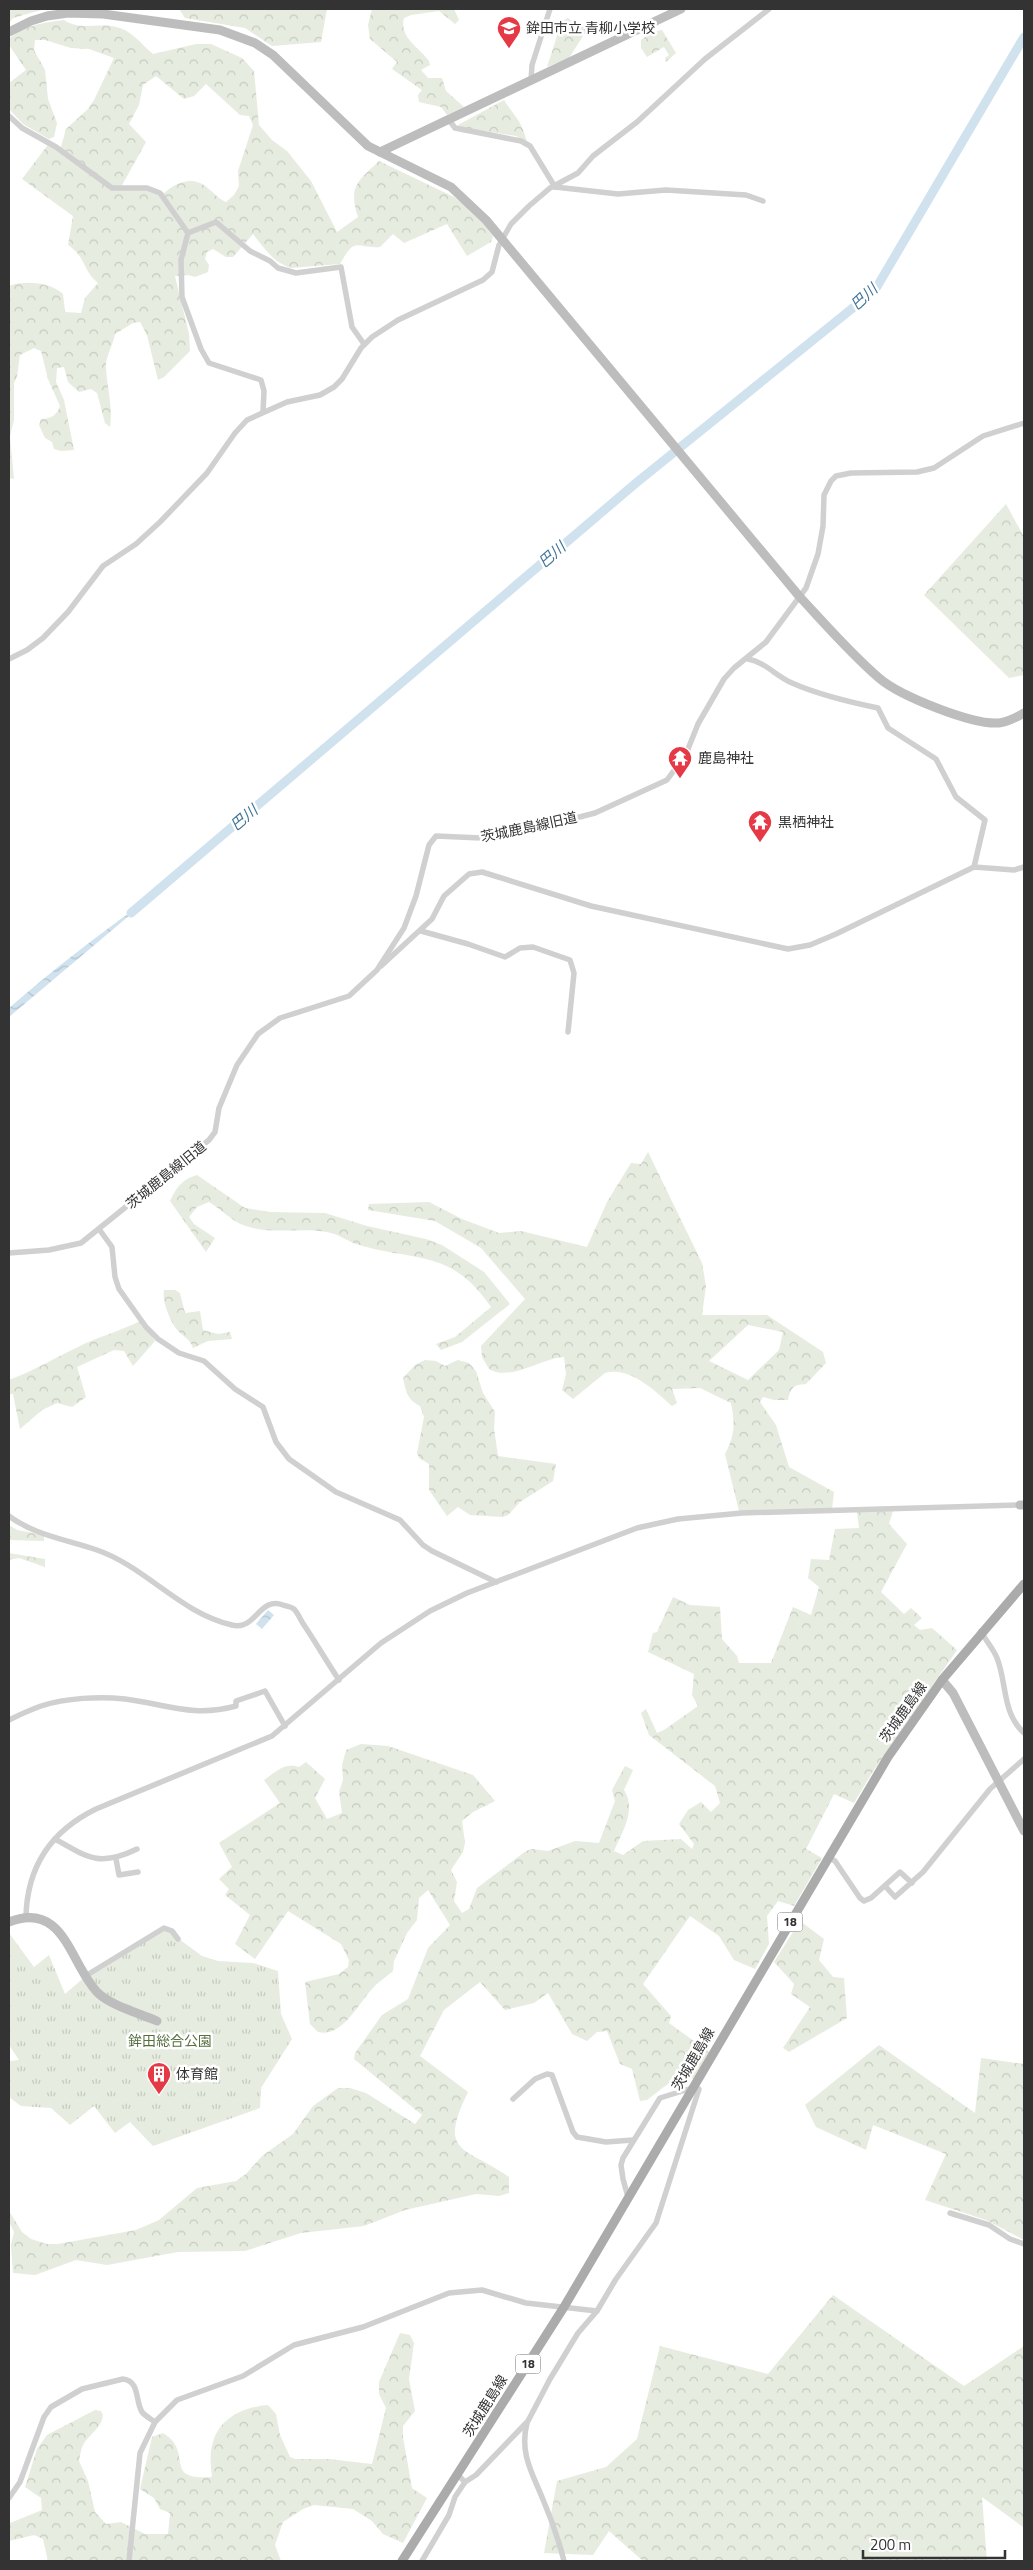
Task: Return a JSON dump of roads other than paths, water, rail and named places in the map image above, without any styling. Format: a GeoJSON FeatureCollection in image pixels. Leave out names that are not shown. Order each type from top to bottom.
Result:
{"type":"FeatureCollection","features":[{"type":"Feature","properties":{"kind":"main road","name":"茨城鹿島線"},"geometry":{"type":"LineString","coordinates":[[402,2561],[564,2307],[888,1757],[942,1680],[981,1631],[1024,1584]]}},
{"type":"Feature","properties":{"kind":"street"},"geometry":{"type":"LineString","coordinates":[[531,81],[532,65],[550,9]]}},
{"type":"Feature","properties":{"kind":"street"},"geometry":{"type":"LineString","coordinates":[[380,152],[681,9]]}},
{"type":"Feature","properties":{"kind":"street"},"geometry":{"type":"LineString","coordinates":[[9,659],[27,650],[43,638],[68,612],[103,566],[133,546],[160,522],[206,474],[234,433],[247,420],[287,402],[320,395],[334,388],[342,379],[364,344],[393,322],[483,280],[492,272],[502,239],[515,219],[542,194],[578,173],[593,156],[637,122],[705,59],[769,9]]}},
{"type":"Feature","properties":{"kind":"street"},"geometry":{"type":"LineString","coordinates":[[9,32],[31,21],[47,16],[86,13],[220,30],[236,35],[273,55],[352,134],[380,152],[451,187],[486,220],[694,466],[799,596],[845,646],[880,680],[900,692],[956,715],[989,723],[1001,723],[1024,714]]}},
{"type":"Feature","properties":{"kind":"street"},"geometry":{"type":"LineString","coordinates":[[9,116],[22,128],[56,147],[112,188],[146,188],[160,193],[188,233],[181,260],[182,298],[201,349],[209,363],[261,380],[264,392],[262,412]]}},
{"type":"Feature","properties":{"kind":"street"},"geometry":{"type":"LineString","coordinates":[[449,120],[455,128],[522,141],[530,146],[555,186]]}},
{"type":"Feature","properties":{"kind":"street"},"geometry":{"type":"LineString","coordinates":[[555,186],[618,194],[666,190],[746,195],[763,201]]}},
{"type":"Feature","properties":{"kind":"street"},"geometry":{"type":"LineString","coordinates":[[188,233],[216,222],[250,251],[270,261],[278,268],[296,273],[341,267],[352,327],[364,344]]}},
{"type":"Feature","properties":{"kind":"street","name":"茨城鹿島線旧道"},"geometry":{"type":"LineString","coordinates":[[9,1253],[49,1250],[75,1245],[88,1238],[212,1137],[219,1108],[237,1065],[258,1034],[280,1018],[349,996],[377,970],[404,928],[416,896],[425,855],[432,840],[441,835],[481,838],[536,828],[595,813],[659,785],[676,770],[698,724],[724,679],[734,668],[748,659],[776,630],[806,588],[814,568],[822,532],[824,495],[827,486],[836,476],[860,471],[917,472],[934,468],[984,436],[1024,422]]}},
{"type":"Feature","properties":{"kind":"street"},"geometry":{"type":"LineString","coordinates":[[748,659],[757,660],[792,682],[848,702],[878,708],[888,728],[936,759],[956,797],[985,820],[974,867]]}},
{"type":"Feature","properties":{"kind":"street"},"geometry":{"type":"LineString","coordinates":[[377,970],[421,931],[432,919],[444,896],[469,874],[482,872],[591,906],[788,949],[810,944],[836,934],[974,867],[1014,870],[1024,867]]}},
{"type":"Feature","properties":{"kind":"street"},"geometry":{"type":"LineString","coordinates":[[421,931],[505,957],[520,948],[533,947],[570,960],[574,973],[568,1032]]}},
{"type":"Feature","properties":{"kind":"street"},"geometry":{"type":"LineString","coordinates":[[99,1229],[112,1247],[115,1277],[119,1289],[146,1327],[171,1349],[204,1361],[235,1389],[263,1407],[276,1442],[289,1459],[336,1492],[400,1520],[423,1545],[432,1551],[496,1582]]}},
{"type":"Feature","properties":{"kind":"street"},"geometry":{"type":"LineString","coordinates":[[26,1917],[26,1901],[32,1878],[43,1854],[66,1826],[85,1814],[258,1742],[285,1726],[381,1643],[415,1619],[441,1605],[496,1582],[636,1528],[678,1519],[753,1512],[1022,1505]]}},
{"type":"Feature","properties":{"kind":"street"},"geometry":{"type":"LineString","coordinates":[[9,1516],[36,1530],[98,1550],[122,1561],[188,1608],[219,1622],[242,1625],[249,1622],[264,1606],[275,1602],[294,1609],[339,1680]]}},
{"type":"Feature","properties":{"kind":"street"},"geometry":{"type":"LineString","coordinates":[[981,1631],[997,1658],[1012,1718],[1024,1733]]}},
{"type":"Feature","properties":{"kind":"street"},"geometry":{"type":"LineString","coordinates":[[942,1680],[953,1693],[1024,1831]]}},
{"type":"Feature","properties":{"kind":"street"},"geometry":{"type":"LineString","coordinates":[[9,1720],[53,1703],[108,1698],[138,1701],[180,1711],[212,1711],[236,1706],[236,1701],[265,1691],[285,1726]]}},
{"type":"Feature","properties":{"kind":"street"},"geometry":{"type":"LineString","coordinates":[[885,1886],[895,1897],[912,1883],[998,1781],[1024,1759]]}},
{"type":"Feature","properties":{"kind":"street"},"geometry":{"type":"LineString","coordinates":[[55,1839],[92,1859],[116,1859],[137,1849]]}},
{"type":"Feature","properties":{"kind":"street"},"geometry":{"type":"LineString","coordinates":[[828,1857],[835,1862],[862,1900],[871,1898],[901,1872],[912,1883]]}},
{"type":"Feature","properties":{"kind":"street"},"geometry":{"type":"LineString","coordinates":[[116,1859],[119,1875],[138,1872]]}},
{"type":"Feature","properties":{"kind":"street"},"geometry":{"type":"LineString","coordinates":[[9,1922],[26,1917],[49,1923],[65,1939],[99,1994],[157,2022]]}},
{"type":"Feature","properties":{"kind":"street"},"geometry":{"type":"LineString","coordinates":[[87,1975],[164,1928],[172,1931],[178,1939]]}},
{"type":"Feature","properties":{"kind":"street"},"geometry":{"type":"LineString","coordinates":[[513,2099],[535,2079],[546,2074],[552,2075],[573,2132],[577,2137],[606,2142],[633,2140]]}},
{"type":"Feature","properties":{"kind":"street"},"geometry":{"type":"LineString","coordinates":[[422,2561],[450,2515],[455,2497],[464,2482],[476,2475],[528,2421],[550,2379],[578,2333],[597,2311],[660,2214],[699,2089],[693,2087],[660,2098],[633,2140],[621,2165],[628,2197]]}},
{"type":"Feature","properties":{"kind":"street"},"geometry":{"type":"LineString","coordinates":[[950,2214],[989,2225],[1010,2239],[1024,2244]]}},
{"type":"Feature","properties":{"kind":"street"},"geometry":{"type":"LineString","coordinates":[[129,2561],[140,2453],[155,2422],[177,2400],[243,2376],[294,2345],[362,2327],[448,2293],[482,2290],[526,2303],[597,2311]]}},
{"type":"Feature","properties":{"kind":"street"},"geometry":{"type":"LineString","coordinates":[[9,2498],[20,2482],[46,2412],[56,2403],[82,2389],[123,2379],[130,2381],[134,2385],[142,2412],[155,2422]]}},
{"type":"Feature","properties":{"kind":"street"},"geometry":{"type":"LineString","coordinates":[[528,2421],[524,2447],[527,2465],[552,2523],[564,2561]]}},
{"type":"Feature","properties":{"kind":"street"},"geometry":{"type":"LineString","coordinates":[[457,2474],[464,2482]]}},
{"type":"Feature","properties":{"kind":"water"},"geometry":{"type":"Polygon","coordinates":[[[149,899],[9,1017],[9,1008],[60,965],[149,899]]]}},
{"type":"Feature","properties":{"kind":"water"},"geometry":{"type":"Polygon","coordinates":[[[268,1610],[274,1615],[262,1629],[256,1624],[268,1610]]]}},
{"type":"Feature","properties":{"kind":"waterway","name":"巴川"},"geometry":{"type":"LineString","coordinates":[[131,913],[636,483],[875,290],[1024,37]]}},
{"type":"Feature","properties":{"kind":"place","name":"鉾田市立 青柳小学校"},"geometry":{"type":"Point","coordinates":[509,49]}},
{"type":"Feature","properties":{"kind":"place","name":"鹿島神社"},"geometry":{"type":"Point","coordinates":[680,779]}},
{"type":"Feature","properties":{"kind":"place","name":"黒栖神社"},"geometry":{"type":"Point","coordinates":[760,843]}},
{"type":"Feature","properties":{"kind":"place","name":"体育館"},"geometry":{"type":"Point","coordinates":[159,2095]}},
{"type":"Feature","properties":{"kind":"park label","name":"鉾田総合公園"},"geometry":{"type":"Point","coordinates":[170,2041]}}]}
